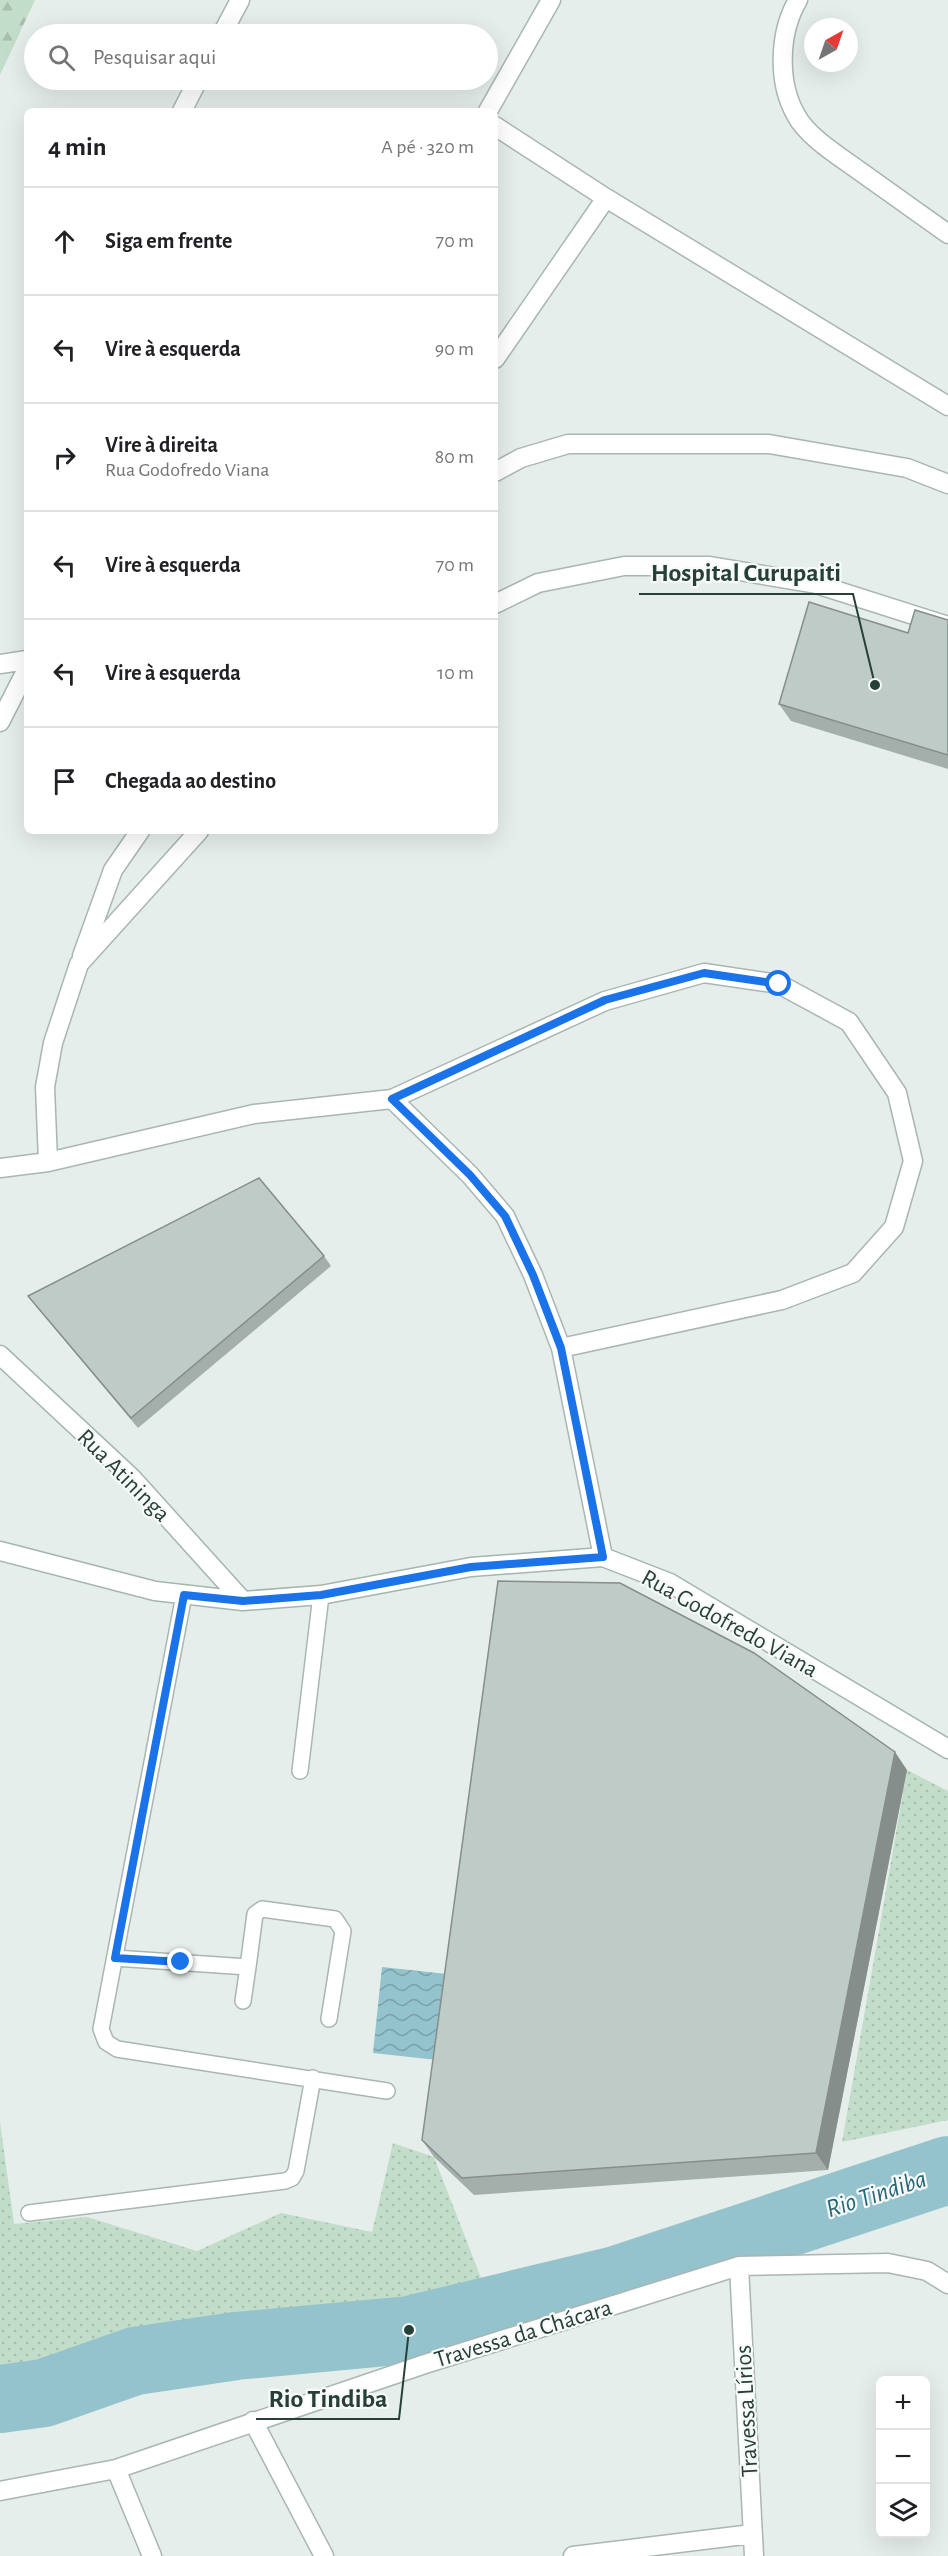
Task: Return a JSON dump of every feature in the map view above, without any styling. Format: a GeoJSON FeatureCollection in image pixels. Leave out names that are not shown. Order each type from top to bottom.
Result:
{"type":"FeatureCollection","features":[{"type":"Feature","properties":{"kind":"street"},"geometry":{"type":"LineString","coordinates":[[227,24],[240,0]]}},
{"type":"Feature","properties":{"kind":"street"},"geometry":{"type":"LineString","coordinates":[[490,108],[551,0]]}},
{"type":"Feature","properties":{"kind":"street"},"geometry":{"type":"LineString","coordinates":[[795,2],[784,44],[783,82],[796,116],[824,145],[948,234]]}},
{"type":"Feature","properties":{"kind":"street"},"geometry":{"type":"LineString","coordinates":[[184,108],[193,90]]}},
{"type":"Feature","properties":{"kind":"street"},"geometry":{"type":"LineString","coordinates":[[498,128],[606,198],[948,406]]}},
{"type":"Feature","properties":{"kind":"street"},"geometry":{"type":"LineString","coordinates":[[498,355],[606,198]]}},
{"type":"Feature","properties":{"kind":"street"},"geometry":{"type":"LineString","coordinates":[[498,470],[521,458],[568,444],[770,444],[907,468],[948,484]]}},
{"type":"Feature","properties":{"kind":"street"},"geometry":{"type":"LineString","coordinates":[[498,603],[538,584],[624,566],[710,566],[816,584],[948,626]]}},
{"type":"Feature","properties":{"kind":"street"},"geometry":{"type":"LineString","coordinates":[[0,664],[24,660]]}},
{"type":"Feature","properties":{"kind":"street"},"geometry":{"type":"LineString","coordinates":[[0,722],[24,675]]}},
{"type":"Feature","properties":{"kind":"street"},"geometry":{"type":"LineString","coordinates":[[48,1162],[45,1087],[53,1043],[113,870],[138,834]]}},
{"type":"Feature","properties":{"kind":"street"},"geometry":{"type":"LineString","coordinates":[[79,964],[195,834]]}},
{"type":"Feature","properties":{"kind":"street"},"geometry":{"type":"LineString","coordinates":[[0,1168],[48,1162],[254,1114],[392,1099],[605,1000],[704,973],[779,984],[849,1022],[897,1093],[913,1161],[894,1227],[853,1273],[782,1299],[561,1348]]}},
{"type":"Feature","properties":{"kind":"street"},"geometry":{"type":"LineString","coordinates":[[392,1099],[470,1175],[505,1216],[533,1275],[561,1348],[603,1557]]}},
{"type":"Feature","properties":{"kind":"street","name":"Rua Atininga"},"geometry":{"type":"LineString","coordinates":[[0,1354],[132,1478],[243,1601]]}},
{"type":"Feature","properties":{"kind":"street","name":"Rua Godofredo Viana"},"geometry":{"type":"LineString","coordinates":[[0,1551],[155,1591],[243,1601],[321,1595],[471,1567],[603,1557],[670,1583],[948,1749]]}},
{"type":"Feature","properties":{"kind":"street","name":"Travessa da Chácara"},"geometry":{"type":"LineString","coordinates":[[0,2491],[116,2469],[436,2360],[739,2266],[888,2263],[927,2271],[948,2284]]}},
{"type":"Feature","properties":{"kind":"street","name":"Travessa Lírios"},"geometry":{"type":"LineString","coordinates":[[739,2266],[754,2556]]}},
{"type":"Feature","properties":{"kind":"street"},"geometry":{"type":"LineString","coordinates":[[253,2421],[324,2556]]}},
{"type":"Feature","properties":{"kind":"street"},"geometry":{"type":"LineString","coordinates":[[116,2469],[152,2556]]}},
{"type":"Feature","properties":{"kind":"street"},"geometry":{"type":"LineString","coordinates":[[573,2556],[752,2534]]}},
{"type":"Feature","properties":{"kind":"lane"},"geometry":{"type":"LineString","coordinates":[[184,1595],[101,2030],[106,2042],[117,2049],[387,2091]]}},
{"type":"Feature","properties":{"kind":"lane"},"geometry":{"type":"LineString","coordinates":[[300,1771],[320,1620],[321,1595]]}},
{"type":"Feature","properties":{"kind":"lane"},"geometry":{"type":"LineString","coordinates":[[243,2001],[255,1914],[258,1910],[335,1919],[343,1930],[329,2019]]}},
{"type":"Feature","properties":{"kind":"lane"},"geometry":{"type":"LineString","coordinates":[[115,1958],[248,1967]]}},
{"type":"Feature","properties":{"kind":"lane"},"geometry":{"type":"LineString","coordinates":[[29,2212],[285,2181],[292,2178],[296,2171],[313,2078]]}},
{"type":"Feature","properties":{"kind":"green space"},"geometry":{"type":"Polygon","coordinates":[[[0,0],[35,0],[0,75],[0,0]]]}},
{"type":"Feature","properties":{"kind":"green space"},"geometry":{"type":"Polygon","coordinates":[[[907,1770],[948,1791],[948,2120],[842,2142],[907,1770]]]}},
{"type":"Feature","properties":{"kind":"green space"},"geometry":{"type":"Polygon","coordinates":[[[0,2122],[14,2224],[87,2217],[197,2251],[281,2213],[372,2232],[393,2143],[434,2157],[483,2283],[0,2382],[0,2122]]]}},
{"type":"Feature","properties":{"kind":"water"},"geometry":{"type":"Polygon","coordinates":[[[382,1967],[447,1974],[437,2060],[373,2053],[382,1967]]]}},
{"type":"Feature","properties":{"kind":"building"},"geometry":{"type":"Polygon","coordinates":[[[809,602],[908,633],[915,610],[948,620],[948,755],[779,704],[809,602]]]}},
{"type":"Feature","properties":{"kind":"building"},"geometry":{"type":"Polygon","coordinates":[[[259,1178],[324,1256],[131,1418],[28,1296],[259,1178]]]}},
{"type":"Feature","properties":{"kind":"building"},"geometry":{"type":"Polygon","coordinates":[[[498,1581],[620,1583],[754,1653],[895,1752],[816,2153],[462,2178],[422,2140],[498,1581]]]}},
{"type":"Feature","properties":{"kind":"waterway","name":"Rio Tindiba"},"geometry":{"type":"LineString","coordinates":[[0,2399],[44,2393],[135,2361],[236,2346],[409,2330],[616,2280],[948,2170]]}},
{"type":"Feature","properties":{"kind":"place","name":"Hospital Curupaiti"},"geometry":{"type":"Point","coordinates":[875,685]}},
{"type":"Feature","properties":{"kind":"place","name":"Rio Tindiba"},"geometry":{"type":"Point","coordinates":[409,2330]}},
{"type":"Feature","properties":{"kind":"route"},"geometry":{"type":"LineString","coordinates":[[181,1962],[115,1958],[184,1595],[243,1601],[321,1595],[471,1567],[603,1557],[561,1348],[533,1275],[505,1216],[470,1175],[392,1099],[605,1000],[704,973],[779,984]]}}]}
